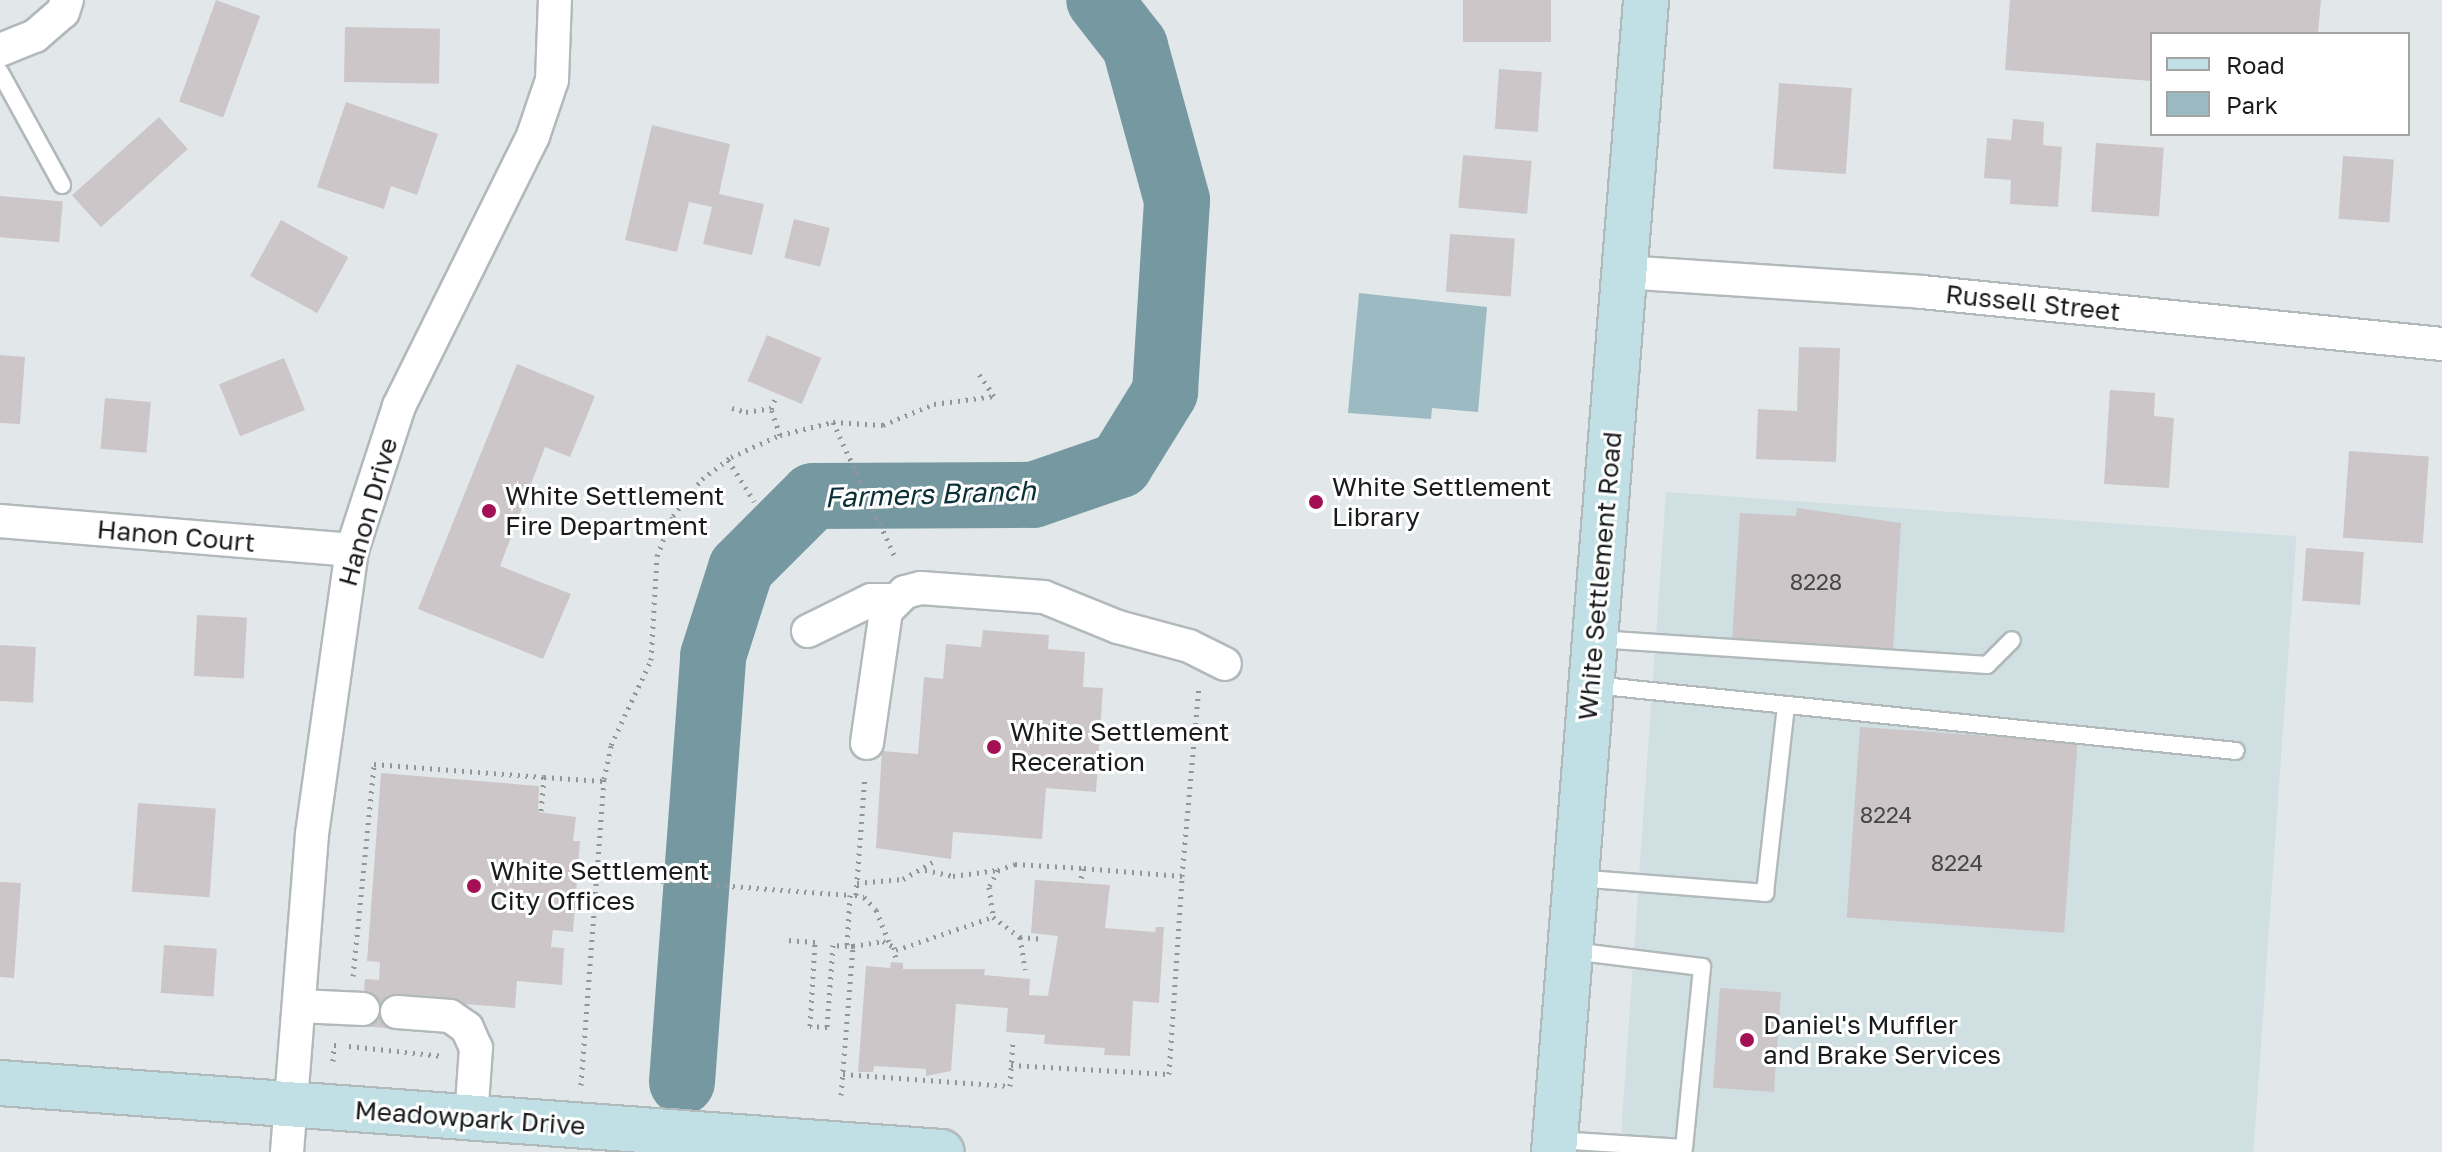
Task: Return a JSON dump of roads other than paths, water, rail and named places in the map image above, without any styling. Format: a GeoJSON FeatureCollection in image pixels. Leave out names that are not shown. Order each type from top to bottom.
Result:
{"type":"FeatureCollection","features":[{"type":"Feature","properties":{"kind":"main road","name":"White Settlement Road"},"geometry":{"type":"LineString","coordinates":[[1555,1146],[1646,0]]}},
{"type":"Feature","properties":{"kind":"main road","name":"Meadowpark Drive"},"geometry":{"type":"LineString","coordinates":[[0,1083],[941,1152]]}},
{"type":"Feature","properties":{"kind":"street"},"geometry":{"type":"LineString","coordinates":[[0,50],[35,36],[63,12],[67,0]]}},
{"type":"Feature","properties":{"kind":"street","name":"Hanon Drive"},"geometry":{"type":"LineString","coordinates":[[287,1152],[312,834],[352,550],[399,406],[533,136],[552,80],[555,0]]}},
{"type":"Feature","properties":{"kind":"street","name":"Russell Street"},"geometry":{"type":"LineString","coordinates":[[1624,272],[1922,292],[2442,344]]}},
{"type":"Feature","properties":{"kind":"street","name":"Hanon Court"},"geometry":{"type":"LineString","coordinates":[[0,521],[352,550]]}},
{"type":"Feature","properties":{"kind":"street"},"geometry":{"type":"LineString","coordinates":[[867,743],[882,628],[898,586]]}},
{"type":"Feature","properties":{"kind":"street"},"geometry":{"type":"LineString","coordinates":[[808,631],[898,586],[1044,597],[1118,627],[1189,646],[1212,673]]}},
{"type":"Feature","properties":{"kind":"street"},"geometry":{"type":"LineString","coordinates":[[299,1006],[356,1009]]}},
{"type":"Feature","properties":{"kind":"street"},"geometry":{"type":"LineString","coordinates":[[397,1012],[450,1016],[467,1028],[476,1048],[471,1118]]}},
{"type":"Feature","properties":{"kind":"lane"},"geometry":{"type":"LineString","coordinates":[[0,72],[62,185]]}},
{"type":"Feature","properties":{"kind":"lane"},"geometry":{"type":"LineString","coordinates":[[1595,639],[1987,665],[2012,640]]}},
{"type":"Feature","properties":{"kind":"lane"},"geometry":{"type":"LineString","coordinates":[[1591,685],[2236,751]]}},
{"type":"Feature","properties":{"kind":"lane"},"geometry":{"type":"LineString","coordinates":[[1576,878],[1765,893],[1786,705]]}},
{"type":"Feature","properties":{"kind":"lane"},"geometry":{"type":"LineString","coordinates":[[1555,1146],[1684,1148],[1702,967],[1570,951]]}},
{"type":"Feature","properties":{"kind":"waterway","name":"Farmers Branch"},"geometry":{"type":"LineString","coordinates":[[682,1082],[713,656],[741,568],[813,496],[1033,495],[1120,465],[1165,392],[1177,200],[1135,46],[1099,0]]}},
{"type":"Feature","properties":{"kind":"place","name":"White Settlement Library"},"geometry":{"type":"Point","coordinates":[1316,502]}},
{"type":"Feature","properties":{"kind":"place","name":"White Settlement Fire Department"},"geometry":{"type":"Point","coordinates":[489,511]}},
{"type":"Feature","properties":{"kind":"place","name":"White Settlement Receration"},"geometry":{"type":"Point","coordinates":[994,747]}},
{"type":"Feature","properties":{"kind":"place","name":"White Settlement City Offices"},"geometry":{"type":"Point","coordinates":[474,886]}},
{"type":"Feature","properties":{"kind":"place","name":"Daniel's Muffler and Brake Services"},"geometry":{"type":"Point","coordinates":[1747,1040]}}]}
